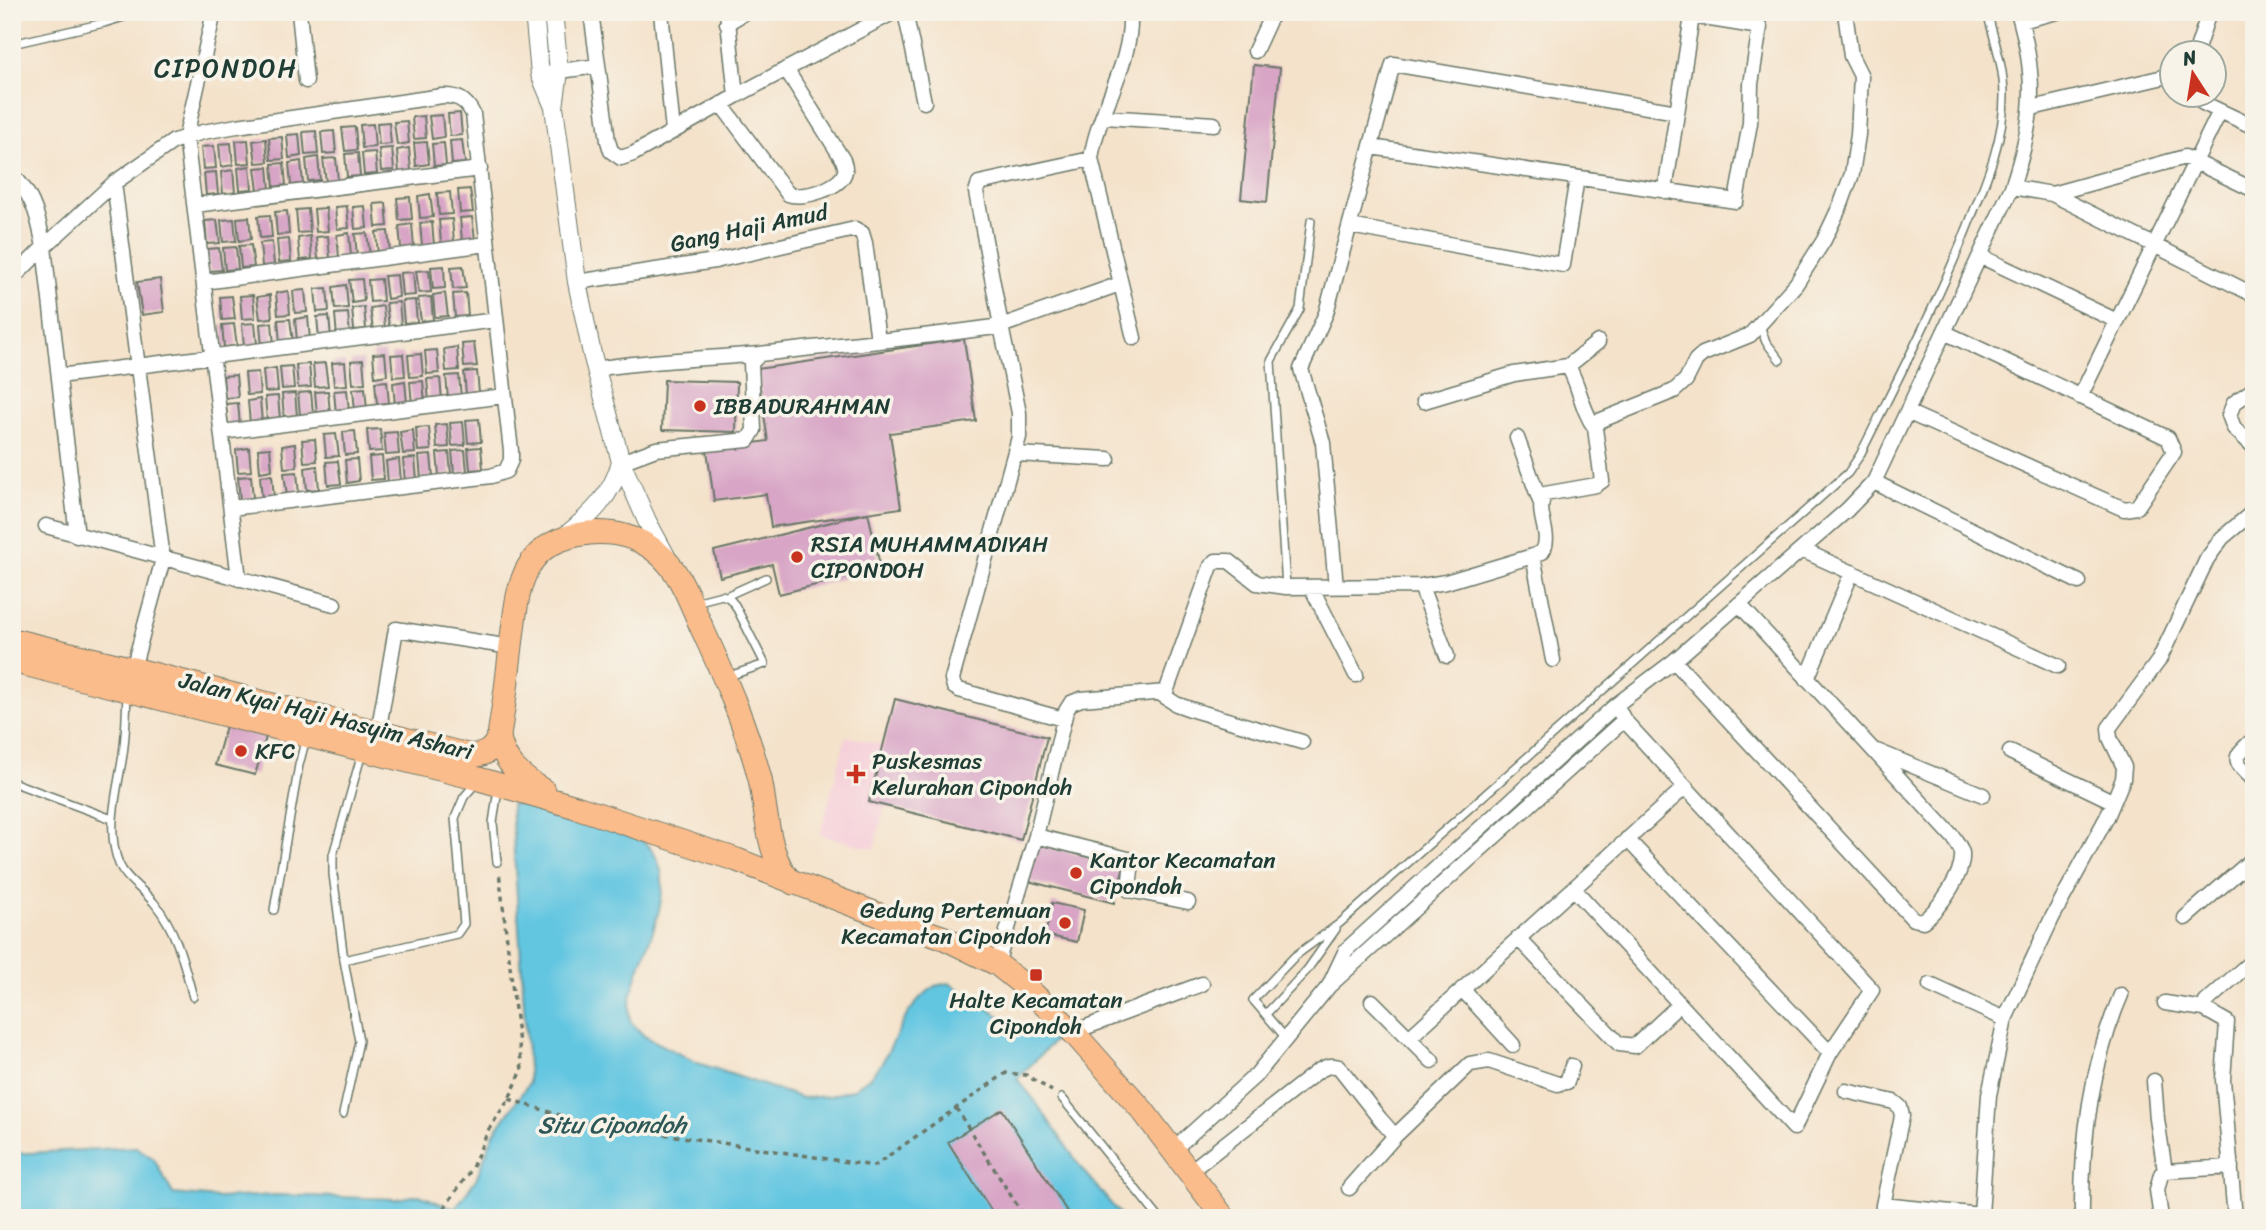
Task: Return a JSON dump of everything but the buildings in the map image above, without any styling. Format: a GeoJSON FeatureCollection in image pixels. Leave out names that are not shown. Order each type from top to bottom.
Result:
{"type":"FeatureCollection","features":[{"type":"Feature","properties":{"kind":"main road","name":"Jalan Kyai Haji Hasyim Ashari"},"geometry":{"type":"LineString","coordinates":[[12,640],[306,736],[370,741],[473,756],[490,751],[499,736],[518,592],[523,575],[539,554],[555,544],[590,533],[625,535],[659,553],[695,601],[731,676],[753,753],[772,842],[780,867],[795,884]]}},
{"type":"Feature","properties":{"kind":"main road","name":"Jalan Kyai Haji Hasyim Ashari"},"geometry":{"type":"LineString","coordinates":[[12,661],[130,680],[370,741],[489,782],[576,807],[737,860],[942,937],[997,964],[1027,988],[1073,1032],[1143,1111],[1224,1218]]}},
{"type":"Feature","properties":{"kind":"main road"},"geometry":{"type":"LineString","coordinates":[[499,736],[503,752],[512,767],[540,789],[576,807]]}},
{"type":"Feature","properties":{"kind":"main road"},"geometry":{"type":"LineString","coordinates":[[737,860],[759,858],[772,842]]}},
{"type":"Feature","properties":{"kind":"street"},"geometry":{"type":"LineString","coordinates":[[214,12],[186,136],[239,579]]}},
{"type":"Feature","properties":{"kind":"street"},"geometry":{"type":"LineString","coordinates":[[299,12],[306,81]]}},
{"type":"Feature","properties":{"kind":"street"},"geometry":{"type":"LineString","coordinates":[[534,12],[540,74],[554,107],[596,369],[621,462],[647,521],[676,574]]}},
{"type":"Feature","properties":{"kind":"street"},"geometry":{"type":"LineString","coordinates":[[553,12],[559,71],[554,107]]}},
{"type":"Feature","properties":{"kind":"street"},"geometry":{"type":"LineString","coordinates":[[592,12],[608,141],[611,151],[621,158],[633,154],[894,12]]}},
{"type":"Feature","properties":{"kind":"street"},"geometry":{"type":"LineString","coordinates":[[661,12],[673,131]]}},
{"type":"Feature","properties":{"kind":"street"},"geometry":{"type":"LineString","coordinates":[[736,96],[727,17],[746,12]]}},
{"type":"Feature","properties":{"kind":"street"},"geometry":{"type":"LineString","coordinates":[[905,12],[923,103]]}},
{"type":"Feature","properties":{"kind":"street"},"geometry":{"type":"LineString","coordinates":[[1130,12],[1126,52],[1091,159],[1134,338]]}},
{"type":"Feature","properties":{"kind":"street"},"geometry":{"type":"LineString","coordinates":[[1255,51],[1273,12]]}},
{"type":"Feature","properties":{"kind":"street"},"geometry":{"type":"LineString","coordinates":[[1595,428],[1599,421],[1674,391],[1686,380],[1696,360],[1744,338],[1760,326],[1810,263],[1841,204],[1852,174],[1858,135],[1862,82],[1851,56],[1845,12]]}},
{"type":"Feature","properties":{"kind":"street"},"geometry":{"type":"LineString","coordinates":[[1329,986],[1346,950],[1616,705],[1674,661],[1847,510],[1874,482],[2012,187],[2025,149],[2032,108],[2031,69],[2019,16],[2057,12]]}},
{"type":"Feature","properties":{"kind":"street"},"geometry":{"type":"LineString","coordinates":[[2201,38],[2209,12]]}},
{"type":"Feature","properties":{"kind":"street"},"geometry":{"type":"LineString","coordinates":[[1371,147],[1577,178],[1665,191],[1736,201],[1750,124],[1751,84],[1760,27],[1692,16],[1665,191]]}},
{"type":"Feature","properties":{"kind":"street"},"geometry":{"type":"LineString","coordinates":[[1336,587],[1323,443],[1301,369],[1326,313],[1393,64],[1677,112]]}},
{"type":"Feature","properties":{"kind":"street"},"geometry":{"type":"LineString","coordinates":[[540,74],[598,66]]}},
{"type":"Feature","properties":{"kind":"street"},"geometry":{"type":"LineString","coordinates":[[721,104],[788,194],[801,197],[827,188],[843,176],[843,160],[786,69]]}},
{"type":"Feature","properties":{"kind":"street"},"geometry":{"type":"LineString","coordinates":[[2032,108],[2158,78]]}},
{"type":"Feature","properties":{"kind":"street"},"geometry":{"type":"LineString","coordinates":[[12,279],[114,183],[153,154],[186,136],[237,126],[450,96],[462,99],[469,105],[473,114],[480,169],[511,460],[506,471],[501,474],[231,508]]}},
{"type":"Feature","properties":{"kind":"street"},"geometry":{"type":"LineString","coordinates":[[2214,108],[2254,127]]}},
{"type":"Feature","properties":{"kind":"street"},"geometry":{"type":"LineString","coordinates":[[2080,397],[2220,111]]}},
{"type":"Feature","properties":{"kind":"street"},"geometry":{"type":"LineString","coordinates":[[1104,117],[1214,124]]}},
{"type":"Feature","properties":{"kind":"street"},"geometry":{"type":"LineString","coordinates":[[2052,194],[2185,157],[2254,190]]}},
{"type":"Feature","properties":{"kind":"street"},"geometry":{"type":"LineString","coordinates":[[1063,719],[958,690],[953,684],[975,593],[1016,454],[1020,426],[976,192],[979,183],[984,180],[1091,159]]}},
{"type":"Feature","properties":{"kind":"street"},"geometry":{"type":"LineString","coordinates":[[195,205],[480,169]]}},
{"type":"Feature","properties":{"kind":"street"},"geometry":{"type":"LineString","coordinates":[[1350,226],[1563,265],[1577,178]]}},
{"type":"Feature","properties":{"kind":"street"},"geometry":{"type":"LineString","coordinates":[[12,180],[18,181],[26,190],[37,213],[44,247],[77,536]]}},
{"type":"Feature","properties":{"kind":"street"},"geometry":{"type":"LineString","coordinates":[[114,183],[163,558],[130,680]]}},
{"type":"Feature","properties":{"kind":"street"},"geometry":{"type":"LineString","coordinates":[[2012,187],[2052,194],[2254,295]]}},
{"type":"Feature","properties":{"kind":"street","name":"Gang Haji Amud"},"geometry":{"type":"LineString","coordinates":[[581,281],[715,261],[855,229],[862,233],[865,243],[878,340]]}},
{"type":"Feature","properties":{"kind":"street"},"geometry":{"type":"LineString","coordinates":[[204,282],[487,244]]}},
{"type":"Feature","properties":{"kind":"street"},"geometry":{"type":"LineString","coordinates":[[1980,256],[2117,321]]}},
{"type":"Feature","properties":{"kind":"street"},"geometry":{"type":"LineString","coordinates":[[596,369],[643,362],[934,337],[1002,326],[1120,284]]}},
{"type":"Feature","properties":{"kind":"street"},"geometry":{"type":"LineString","coordinates":[[59,376],[496,320]]}},
{"type":"Feature","properties":{"kind":"street"},"geometry":{"type":"LineString","coordinates":[[1907,412],[2124,509],[2137,506],[2174,452],[2168,439],[1944,332]]}},
{"type":"Feature","properties":{"kind":"street"},"geometry":{"type":"LineString","coordinates":[[1424,401],[1514,374],[1568,366],[1598,342]]}},
{"type":"Feature","properties":{"kind":"street"},"geometry":{"type":"LineString","coordinates":[[621,462],[656,449],[748,440],[754,430],[751,363],[760,354]]}},
{"type":"Feature","properties":{"kind":"street"},"geometry":{"type":"LineString","coordinates":[[1540,501],[1548,493],[1600,483],[1602,479],[1595,428],[1586,416],[1575,378],[1568,366]]}},
{"type":"Feature","properties":{"kind":"street"},"geometry":{"type":"LineString","coordinates":[[2254,389],[2234,403],[2229,415],[2234,428],[2254,447]]}},
{"type":"Feature","properties":{"kind":"street"},"geometry":{"type":"LineString","coordinates":[[222,432],[504,396]]}},
{"type":"Feature","properties":{"kind":"street"},"geometry":{"type":"LineString","coordinates":[[997,964],[1035,836],[1068,706],[1081,699],[1161,694],[1168,690],[1210,566],[1216,561],[1229,561],[1258,583],[1286,587],[1421,586],[1446,582],[1542,552],[1546,543],[1540,501],[1517,438]]}},
{"type":"Feature","properties":{"kind":"street"},"geometry":{"type":"LineString","coordinates":[[1016,454],[1108,459]]}},
{"type":"Feature","properties":{"kind":"street"},"geometry":{"type":"LineString","coordinates":[[555,544],[585,521],[603,501],[617,479],[621,462]]}},
{"type":"Feature","properties":{"kind":"street"},"geometry":{"type":"LineString","coordinates":[[1874,482],[2080,582]]}},
{"type":"Feature","properties":{"kind":"street"},"geometry":{"type":"LineString","coordinates":[[1981,1215],[1989,1095],[2005,1019],[2107,817],[2123,779],[2124,767],[2110,737],[2109,728],[2159,660],[2207,559],[2222,538],[2254,512]]}},
{"type":"Feature","properties":{"kind":"street"},"geometry":{"type":"LineString","coordinates":[[46,526],[334,604]]}},
{"type":"Feature","properties":{"kind":"street"},"geometry":{"type":"LineString","coordinates":[[1802,550],[2058,666]]}},
{"type":"Feature","properties":{"kind":"street"},"geometry":{"type":"LineString","coordinates":[[1533,556],[1553,660]]}},
{"type":"Feature","properties":{"kind":"street"},"geometry":{"type":"LineString","coordinates":[[1807,679],[1852,572]]}},
{"type":"Feature","properties":{"kind":"street"},"geometry":{"type":"LineString","coordinates":[[1421,586],[1447,656]]}},
{"type":"Feature","properties":{"kind":"street"},"geometry":{"type":"LineString","coordinates":[[1311,587],[1356,675]]}},
{"type":"Feature","properties":{"kind":"street"},"geometry":{"type":"LineString","coordinates":[[1674,661],[1913,919],[1923,921],[1936,911],[1960,870],[1962,852],[1954,838],[1739,604]]}},
{"type":"Feature","properties":{"kind":"street"},"geometry":{"type":"LineString","coordinates":[[370,741],[396,629],[511,647]]}},
{"type":"Feature","properties":{"kind":"street"},"geometry":{"type":"LineString","coordinates":[[1161,694],[1176,704],[1193,710],[1302,742]]}},
{"type":"Feature","properties":{"kind":"street"},"geometry":{"type":"LineString","coordinates":[[1573,888],[1794,1128],[1829,1053],[1872,990],[1624,720],[1616,705]]}},
{"type":"Feature","properties":{"kind":"street"},"geometry":{"type":"LineString","coordinates":[[1173,1150],[1257,1074],[1329,986],[1624,720]]}},
{"type":"Feature","properties":{"kind":"street"},"geometry":{"type":"LineString","coordinates":[[2254,739],[2237,753],[2236,758],[2254,780]]}},
{"type":"Feature","properties":{"kind":"street"},"geometry":{"type":"LineString","coordinates":[[1872,749],[1983,795]]}},
{"type":"Feature","properties":{"kind":"street"},"geometry":{"type":"LineString","coordinates":[[2010,752],[2112,802]]}},
{"type":"Feature","properties":{"kind":"street"},"geometry":{"type":"LineString","coordinates":[[1409,1038],[1685,787]]}},
{"type":"Feature","properties":{"kind":"street"},"geometry":{"type":"LineString","coordinates":[[1035,836],[1132,860],[1129,890],[1188,902]]}},
{"type":"Feature","properties":{"kind":"street"},"geometry":{"type":"LineString","coordinates":[[1627,839],[1829,1053]]}},
{"type":"Feature","properties":{"kind":"street"},"geometry":{"type":"LineString","coordinates":[[2185,918],[2254,858]]}},
{"type":"Feature","properties":{"kind":"street"},"geometry":{"type":"LineString","coordinates":[[1518,938],[1619,1044],[1636,1046],[1680,1004]]}},
{"type":"Feature","properties":{"kind":"street"},"geometry":{"type":"LineString","coordinates":[[2204,1009],[2206,1002],[2254,959]]}},
{"type":"Feature","properties":{"kind":"street"},"geometry":{"type":"LineString","coordinates":[[1073,1032],[1202,984]]}},
{"type":"Feature","properties":{"kind":"street"},"geometry":{"type":"LineString","coordinates":[[1930,985],[2005,1019]]}},
{"type":"Feature","properties":{"kind":"street"},"geometry":{"type":"LineString","coordinates":[[1462,989],[1513,1045]]}},
{"type":"Feature","properties":{"kind":"street"},"geometry":{"type":"LineString","coordinates":[[2082,1218],[2087,1122],[2098,1063],[2111,1018],[2121,995]]}},
{"type":"Feature","properties":{"kind":"street"},"geometry":{"type":"LineString","coordinates":[[1372,1000],[1432,1062]]}},
{"type":"Feature","properties":{"kind":"street"},"geometry":{"type":"LineString","coordinates":[[2165,1003],[2204,1009],[2225,1020],[2227,1024],[2223,1080],[2235,1218]]}},
{"type":"Feature","properties":{"kind":"street"},"geometry":{"type":"LineString","coordinates":[[1349,1188],[1395,1136],[1470,1064],[1489,1061],[1559,1084],[1567,1082],[1572,1066]]}},
{"type":"Feature","properties":{"kind":"street"},"geometry":{"type":"LineString","coordinates":[[1189,1172],[1318,1071],[1333,1065],[1339,1067],[1395,1136]]}},
{"type":"Feature","properties":{"kind":"street"},"geometry":{"type":"LineString","coordinates":[[2154,1081],[2165,1171],[2159,1179],[2157,1190],[2161,1218]]}},
{"type":"Feature","properties":{"kind":"street"},"geometry":{"type":"LineString","coordinates":[[1846,1091],[1894,1102],[1900,1107],[1902,1116],[1882,1211],[1997,1218]]}},
{"type":"Feature","properties":{"kind":"street"},"geometry":{"type":"LineString","coordinates":[[2165,1171],[2231,1167]]}},
{"type":"Feature","properties":{"kind":"lane"},"geometry":{"type":"LineString","coordinates":[[12,44],[140,12]]}},
{"type":"Feature","properties":{"kind":"lane"},"geometry":{"type":"LineString","coordinates":[[1285,1038],[1253,1000],[1295,956],[1340,923],[1849,473],[1944,286],[1982,191],[2000,134],[2004,94],[1999,58],[1987,12]]}},
{"type":"Feature","properties":{"kind":"lane"},"geometry":{"type":"LineString","coordinates":[[1286,587],[1271,360],[1300,310],[1311,221]]}},
{"type":"Feature","properties":{"kind":"lane"},"geometry":{"type":"LineString","coordinates":[[1760,326],[1766,342],[1780,360]]}},
{"type":"Feature","properties":{"kind":"lane"},"geometry":{"type":"LineString","coordinates":[[695,601],[726,596],[766,578]]}},
{"type":"Feature","properties":{"kind":"lane"},"geometry":{"type":"LineString","coordinates":[[726,596],[735,605],[765,664],[731,676]]}},
{"type":"Feature","properties":{"kind":"lane"},"geometry":{"type":"LineString","coordinates":[[130,680],[124,751],[112,819],[118,862],[124,874],[155,903],[167,920],[177,942],[193,997]]}},
{"type":"Feature","properties":{"kind":"lane"},"geometry":{"type":"LineString","coordinates":[[274,909],[306,736]]}},
{"type":"Feature","properties":{"kind":"lane"},"geometry":{"type":"LineString","coordinates":[[344,1115],[359,1041],[344,960],[333,855],[370,741]]}},
{"type":"Feature","properties":{"kind":"lane"},"geometry":{"type":"LineString","coordinates":[[12,782],[112,819]]}},
{"type":"Feature","properties":{"kind":"lane"},"geometry":{"type":"LineString","coordinates":[[344,960],[457,934],[464,924],[455,818],[464,797],[489,782],[498,862]]}},
{"type":"Feature","properties":{"kind":"lane"},"geometry":{"type":"LineString","coordinates":[[1266,1014],[1307,970],[1340,923]]}},
{"type":"Feature","properties":{"kind":"lane"},"geometry":{"type":"LineString","coordinates":[[1062,1098],[1159,1218]]}},
{"type":"Feature","properties":{"kind":"path"},"geometry":{"type":"LineString","coordinates":[[446,1218],[444,1208],[471,1170],[489,1129],[509,1099],[522,1070],[498,862]]}},
{"type":"Feature","properties":{"kind":"path"},"geometry":{"type":"LineString","coordinates":[[509,1099],[578,1121],[874,1166],[1006,1073],[1026,1075],[1062,1098]]}},
{"type":"Feature","properties":{"kind":"path"},"geometry":{"type":"LineString","coordinates":[[957,1108],[1025,1218]]}},
{"type":"Feature","properties":{"kind":"shaded area","name":"Puskesmas Kelurahan Cipondoh"},"geometry":{"type":"Polygon","coordinates":[[[846,736],[884,745],[869,802],[885,806],[874,849],[820,835],[846,736]]]}},
{"type":"Feature","properties":{"kind":"water","name":"Situ Cipondoh"},"geometry":{"type":"Polygon","coordinates":[[[511,804],[531,805],[643,841],[656,858],[662,877],[661,898],[630,1006],[630,1021],[644,1036],[695,1062],[802,1098],[830,1096],[854,1089],[870,1077],[882,1063],[907,1015],[919,999],[935,986],[949,983],[1006,1020],[1034,1029],[1042,1025],[1055,1040],[1017,1079],[1084,1172],[1123,1218],[12,1218],[12,1154],[136,1147],[154,1159],[173,1194],[219,1198],[276,1195],[396,1199],[419,1195],[455,1209],[476,1179],[494,1133],[529,1083],[511,804]]]}},
{"type":"Feature","properties":{"kind":"place","name":"IBBADURAHMAN"},"geometry":{"type":"Point","coordinates":[700,406]}},
{"type":"Feature","properties":{"kind":"place","name":"RSIA MUHAMMADIYAH CIPONDOH"},"geometry":{"type":"Point","coordinates":[797,557]}},
{"type":"Feature","properties":{"kind":"place","name":"KFC"},"geometry":{"type":"Point","coordinates":[241,751]}},
{"type":"Feature","properties":{"kind":"place","name":"Puskesmas Kelurahan Cipondoh"},"geometry":{"type":"Point","coordinates":[856,774]}},
{"type":"Feature","properties":{"kind":"place","name":"Kantor Kecamatan Cipondoh"},"geometry":{"type":"Point","coordinates":[1076,873]}},
{"type":"Feature","properties":{"kind":"place","name":"Gedung Pertemuan Kecamatan Cipondoh"},"geometry":{"type":"Point","coordinates":[1065,923]}},
{"type":"Feature","properties":{"kind":"place","name":"Halte Kecamatan Cipondoh"},"geometry":{"type":"Point","coordinates":[1036,975]}},
{"type":"Feature","properties":{"kind":"district","name":"CIPONDOH"},"geometry":{"type":"Point","coordinates":[226,68]}}]}
